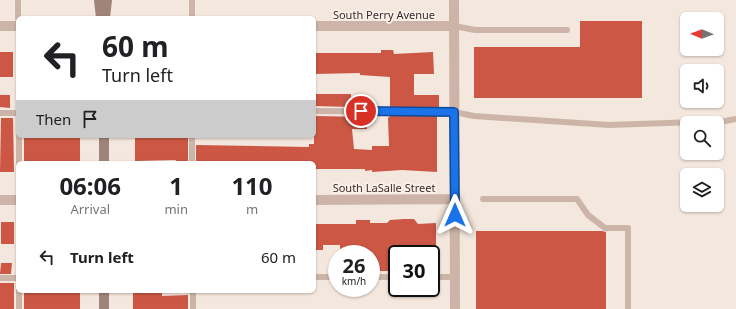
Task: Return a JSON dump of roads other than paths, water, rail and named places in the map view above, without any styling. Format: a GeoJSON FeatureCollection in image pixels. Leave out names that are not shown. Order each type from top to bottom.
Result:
{"type":"FeatureCollection","features":[{"type":"Feature","properties":{"kind":"street"},"geometry":{"type":"LineString","coordinates":[[99,0],[102,16]]}},
{"type":"Feature","properties":{"kind":"street"},"geometry":{"type":"LineString","coordinates":[[105,16],[108,0]]}},
{"type":"Feature","properties":{"kind":"street"},"geometry":{"type":"LineString","coordinates":[[454,0],[455,309]]}},
{"type":"Feature","properties":{"kind":"street"},"geometry":{"type":"LineString","coordinates":[[0,26],[16,26]]}},
{"type":"Feature","properties":{"kind":"street","name":"South Perry Avenue"},"geometry":{"type":"LineString","coordinates":[[316,26],[454,26]]}},
{"type":"Feature","properties":{"kind":"street"},"geometry":{"type":"LineString","coordinates":[[104,138],[104,161]]}},
{"type":"Feature","properties":{"kind":"street","name":"South LaSalle Street"},"geometry":{"type":"LineString","coordinates":[[316,200],[455,199]]}},
{"type":"Feature","properties":{"kind":"street"},"geometry":{"type":"LineString","coordinates":[[0,200],[16,200]]}},
{"type":"Feature","properties":{"kind":"street"},"geometry":{"type":"LineString","coordinates":[[104,293],[104,309]]}},
{"type":"Feature","properties":{"kind":"lane"},"geometry":{"type":"LineString","coordinates":[[18,0],[18,16]]}},
{"type":"Feature","properties":{"kind":"lane"},"geometry":{"type":"LineString","coordinates":[[192,0],[192,16]]}},
{"type":"Feature","properties":{"kind":"lane"},"geometry":{"type":"LineString","coordinates":[[454,26],[475,30],[567,30]]}},
{"type":"Feature","properties":{"kind":"lane"},"geometry":{"type":"LineString","coordinates":[[316,111],[454,112],[474,116],[609,125],[725,121],[736,119]]}},
{"type":"Feature","properties":{"kind":"lane"},"geometry":{"type":"LineString","coordinates":[[0,113],[16,113]]}},
{"type":"Feature","properties":{"kind":"lane"},"geometry":{"type":"LineString","coordinates":[[19,138],[19,161]]}},
{"type":"Feature","properties":{"kind":"lane"},"geometry":{"type":"LineString","coordinates":[[192,138],[192,161]]}},
{"type":"Feature","properties":{"kind":"lane"},"geometry":{"type":"LineString","coordinates":[[483,199],[577,199],[588,215],[604,228],[628,228],[628,309]]}},
{"type":"Feature","properties":{"kind":"lane"},"geometry":{"type":"LineString","coordinates":[[316,277],[328,277]]}},
{"type":"Feature","properties":{"kind":"lane"},"geometry":{"type":"LineString","coordinates":[[440,277],[455,277]]}},
{"type":"Feature","properties":{"kind":"lane"},"geometry":{"type":"LineString","coordinates":[[0,278],[16,278]]}},
{"type":"Feature","properties":{"kind":"lane"},"geometry":{"type":"LineString","coordinates":[[19,293],[20,309]]}},
{"type":"Feature","properties":{"kind":"lane"},"geometry":{"type":"LineString","coordinates":[[193,293],[193,309]]}}]}
